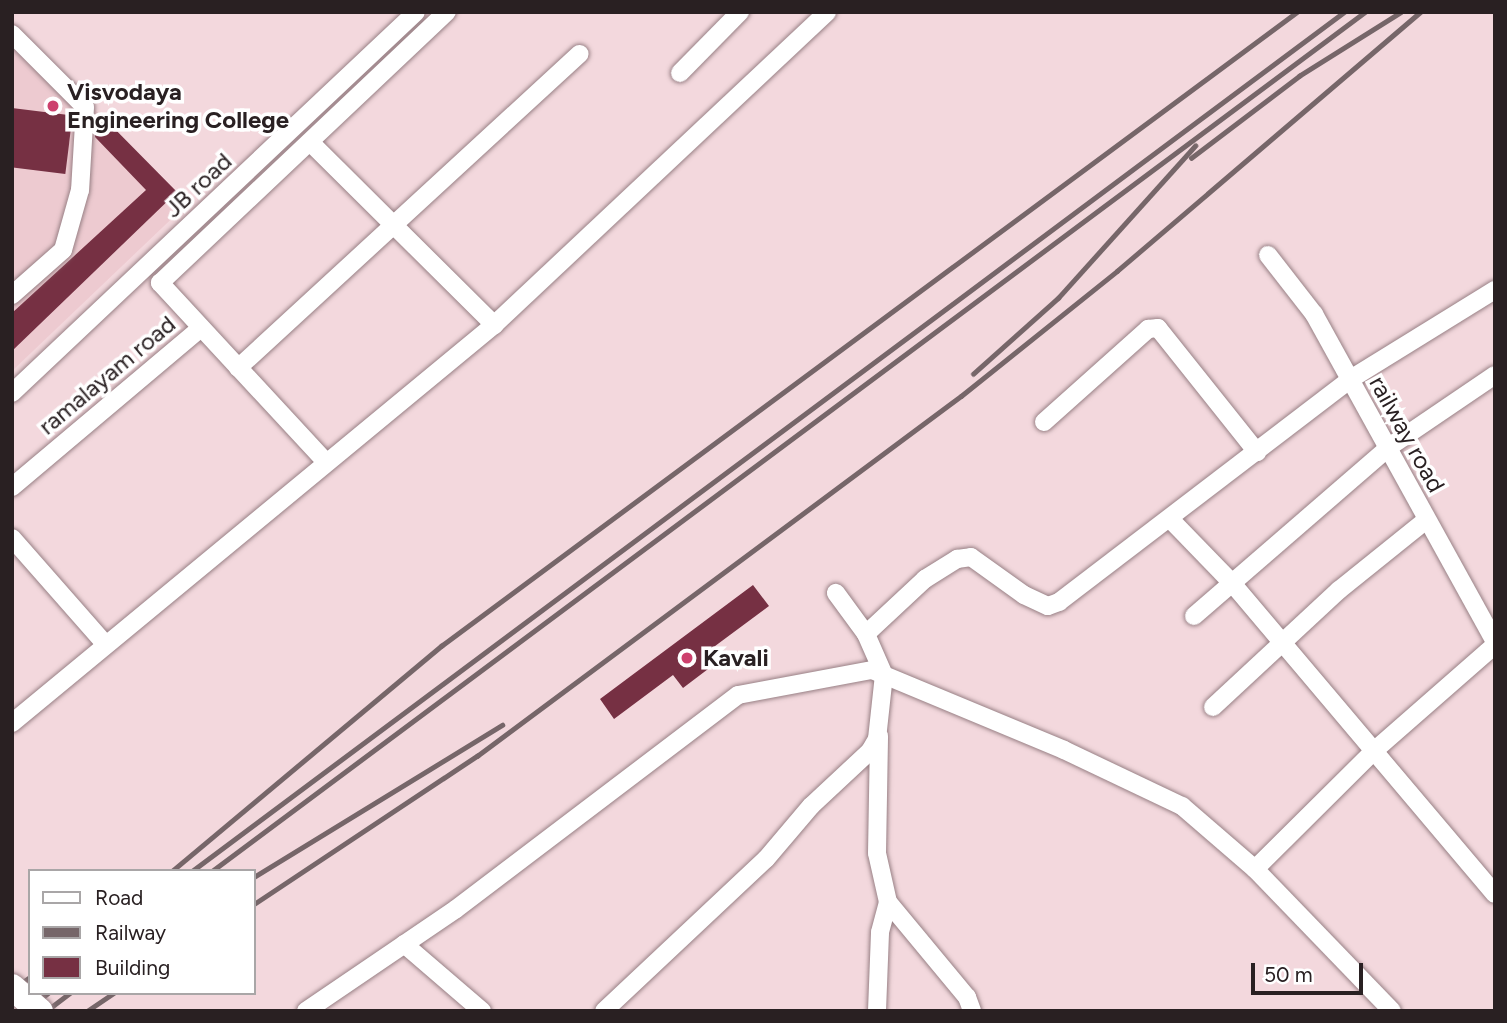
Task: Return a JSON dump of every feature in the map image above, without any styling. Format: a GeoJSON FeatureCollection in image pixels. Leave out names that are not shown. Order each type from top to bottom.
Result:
{"type":"FeatureCollection","features":[{"type":"Feature","properties":{"kind":"highway"},"geometry":{"type":"LineString","coordinates":[[12,987],[40,1011]]}},
{"type":"Feature","properties":{"kind":"street","name":"JB road"},"geometry":{"type":"LineString","coordinates":[[12,393],[416,12]]}},
{"type":"Feature","properties":{"kind":"street"},"geometry":{"type":"LineString","coordinates":[[325,461],[160,283],[447,12]]}},
{"type":"Feature","properties":{"kind":"street"},"geometry":{"type":"LineString","coordinates":[[680,73],[740,12]]}},
{"type":"Feature","properties":{"kind":"street"},"geometry":{"type":"LineString","coordinates":[[12,723],[325,461],[494,325],[827,12]]}},
{"type":"Feature","properties":{"kind":"street"},"geometry":{"type":"LineString","coordinates":[[12,33],[86,107],[79,190],[63,250],[12,295]]}},
{"type":"Feature","properties":{"kind":"street"},"geometry":{"type":"LineString","coordinates":[[238,368],[395,227],[580,54]]}},
{"type":"Feature","properties":{"kind":"street"},"geometry":{"type":"LineString","coordinates":[[310,142],[494,325]]}},
{"type":"Feature","properties":{"kind":"street","name":"railway road"},"geometry":{"type":"LineString","coordinates":[[1268,255],[1314,314],[1495,643]]}},
{"type":"Feature","properties":{"kind":"street"},"geometry":{"type":"LineString","coordinates":[[866,634],[925,579],[957,559],[971,556],[1024,595],[1048,606],[1059,602],[1349,380],[1495,290]]}},
{"type":"Feature","properties":{"kind":"street","name":"ramalayam road"},"geometry":{"type":"LineString","coordinates":[[12,488],[201,328]]}},
{"type":"Feature","properties":{"kind":"street"},"geometry":{"type":"LineString","coordinates":[[1044,422],[1148,329],[1158,328],[1257,452]]}},
{"type":"Feature","properties":{"kind":"street"},"geometry":{"type":"LineString","coordinates":[[1194,616],[1389,447],[1495,375]]}},
{"type":"Feature","properties":{"kind":"street"},"geometry":{"type":"LineString","coordinates":[[1170,519],[1232,583],[1495,894]]}},
{"type":"Feature","properties":{"kind":"street"},"geometry":{"type":"LineString","coordinates":[[1213,708],[1281,643],[1426,520]]}},
{"type":"Feature","properties":{"kind":"street"},"geometry":{"type":"LineString","coordinates":[[12,538],[106,645]]}},
{"type":"Feature","properties":{"kind":"street"},"geometry":{"type":"LineString","coordinates":[[836,593],[866,634],[884,675],[879,721],[877,853],[888,902],[967,997],[972,1011]]}},
{"type":"Feature","properties":{"kind":"street"},"geometry":{"type":"LineString","coordinates":[[1255,869],[1375,750],[1495,643]]}},
{"type":"Feature","properties":{"kind":"street"},"geometry":{"type":"LineString","coordinates":[[306,1011],[404,944],[738,695],[872,670],[1064,750],[1182,806],[1255,869],[1392,1011]]}},
{"type":"Feature","properties":{"kind":"street"},"geometry":{"type":"LineString","coordinates":[[604,1011],[765,859],[811,806],[870,751],[879,721]]}},
{"type":"Feature","properties":{"kind":"street"},"geometry":{"type":"LineString","coordinates":[[877,1011],[880,932],[888,902]]}},
{"type":"Feature","properties":{"kind":"street"},"geometry":{"type":"LineString","coordinates":[[404,944],[482,1011]]}},
{"type":"Feature","properties":{"kind":"shaded area","name":"Visvodaya Engineering College"},"geometry":{"type":"Polygon","coordinates":[[[12,21],[185,206],[12,371],[12,21]]]}},
{"type":"Feature","properties":{"kind":"building"},"geometry":{"type":"Polygon","coordinates":[[[12,108],[73,115],[65,174],[12,167],[12,108]]]}},
{"type":"Feature","properties":{"kind":"building"},"geometry":{"type":"Polygon","coordinates":[[[102,116],[177,192],[12,351],[12,313],[146,190],[95,137],[95,122],[102,116]]]}},
{"type":"Feature","properties":{"kind":"building"},"geometry":{"type":"Polygon","coordinates":[[[753,585],[769,606],[707,652],[716,663],[683,688],[673,675],[614,719],[600,699],[753,585]]]}},
{"type":"Feature","properties":{"kind":"railway"},"geometry":{"type":"LineString","coordinates":[[174,869],[441,646],[1297,12]]}},
{"type":"Feature","properties":{"kind":"railway"},"geometry":{"type":"LineString","coordinates":[[195,869],[1344,12]]}},
{"type":"Feature","properties":{"kind":"railway"},"geometry":{"type":"LineString","coordinates":[[215,869],[1365,12]]}},
{"type":"Feature","properties":{"kind":"railway"},"geometry":{"type":"LineString","coordinates":[[1191,158],[1299,76],[1401,12]]}},
{"type":"Feature","properties":{"kind":"railway"},"geometry":{"type":"LineString","coordinates":[[256,903],[477,756],[961,396],[1117,271],[1420,12]]}},
{"type":"Feature","properties":{"kind":"railway"},"geometry":{"type":"LineString","coordinates":[[973,374],[1058,298],[1195,146]]}},
{"type":"Feature","properties":{"kind":"railway"},"geometry":{"type":"LineString","coordinates":[[256,876],[502,725]]}},
{"type":"Feature","properties":{"kind":"railway"},"geometry":{"type":"LineString","coordinates":[[12,990],[28,978]]}},
{"type":"Feature","properties":{"kind":"railway"},"geometry":{"type":"LineString","coordinates":[[12,1004],[28,992]]}},
{"type":"Feature","properties":{"kind":"railway"},"geometry":{"type":"LineString","coordinates":[[25,1011],[45,995]]}},
{"type":"Feature","properties":{"kind":"railway"},"geometry":{"type":"LineString","coordinates":[[46,1011],[67,995]]}},
{"type":"Feature","properties":{"kind":"railway"},"geometry":{"type":"LineString","coordinates":[[87,1011],[111,995]]}},
{"type":"Feature","properties":{"kind":"place","name":"Visvodaya Engineering College"},"geometry":{"type":"Point","coordinates":[53,106]}},
{"type":"Feature","properties":{"kind":"place","name":"Kavali"},"geometry":{"type":"Point","coordinates":[687,658]}}]}
